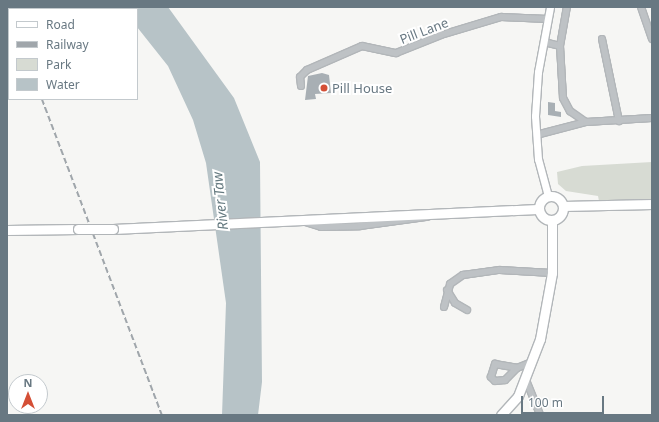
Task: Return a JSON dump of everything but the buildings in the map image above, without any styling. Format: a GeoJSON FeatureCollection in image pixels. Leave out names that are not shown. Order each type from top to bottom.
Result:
{"type":"FeatureCollection","features":[{"type":"Feature","properties":{"kind":"highway"},"geometry":{"type":"LineString","coordinates":[[548,196],[560,199],[563,206],[559,218],[552,220],[541,216],[538,209],[542,199],[548,196]]}},
{"type":"Feature","properties":{"kind":"highway"},"geometry":{"type":"LineString","coordinates":[[563,206],[652,204]]}},
{"type":"Feature","properties":{"kind":"highway"},"geometry":{"type":"LineString","coordinates":[[7,230],[179,226],[538,209]]}},
{"type":"Feature","properties":{"kind":"highway"},"geometry":{"type":"LineString","coordinates":[[501,415],[515,401],[526,380],[532,362],[552,273],[552,220]]}},
{"type":"Feature","properties":{"kind":"main road"},"geometry":{"type":"LineString","coordinates":[[548,196],[536,135],[536,96],[550,7]]}},
{"type":"Feature","properties":{"kind":"street"},"geometry":{"type":"LineString","coordinates":[[567,7],[560,46],[563,98],[570,111],[586,122]]}},
{"type":"Feature","properties":{"kind":"street"},"geometry":{"type":"LineString","coordinates":[[640,7],[652,39]]}},
{"type":"Feature","properties":{"kind":"street","name":"Pill Lane"},"geometry":{"type":"LineString","coordinates":[[301,86],[300,77],[307,70],[362,46],[396,53],[441,35],[500,18],[548,18]]}},
{"type":"Feature","properties":{"kind":"street"},"geometry":{"type":"LineString","coordinates":[[602,39],[619,121]]}},
{"type":"Feature","properties":{"kind":"street"},"geometry":{"type":"LineString","coordinates":[[544,42],[560,46]]}},
{"type":"Feature","properties":{"kind":"street"},"geometry":{"type":"LineString","coordinates":[[536,135],[586,122],[652,118]]}},
{"type":"Feature","properties":{"kind":"street"},"geometry":{"type":"LineString","coordinates":[[444,307],[447,290],[463,275],[500,270],[552,273]]}},
{"type":"Feature","properties":{"kind":"street"},"geometry":{"type":"LineString","coordinates":[[447,290],[455,303],[467,310]]}},
{"type":"Feature","properties":{"kind":"street"},"geometry":{"type":"LineString","coordinates":[[517,368],[532,362]]}},
{"type":"Feature","properties":{"kind":"street"},"geometry":{"type":"LineString","coordinates":[[526,380],[540,415]]}},
{"type":"Feature","properties":{"kind":"green space"},"geometry":{"type":"Polygon","coordinates":[[[652,162],[652,199],[599,201],[598,196],[566,191],[558,184],[557,172],[582,166],[652,162]]]}},
{"type":"Feature","properties":{"kind":"water","name":"River Taw"},"geometry":{"type":"Polygon","coordinates":[[[119,7],[168,7],[234,98],[260,162],[262,382],[258,415],[222,415],[226,303],[206,163],[193,120],[168,66],[138,28],[138,8],[119,7]]]}},
{"type":"Feature","properties":{"kind":"railway"},"geometry":{"type":"LineString","coordinates":[[42,100],[162,415]]}},
{"type":"Feature","properties":{"kind":"place","name":"Pill House"},"geometry":{"type":"Point","coordinates":[324,88]}}]}
